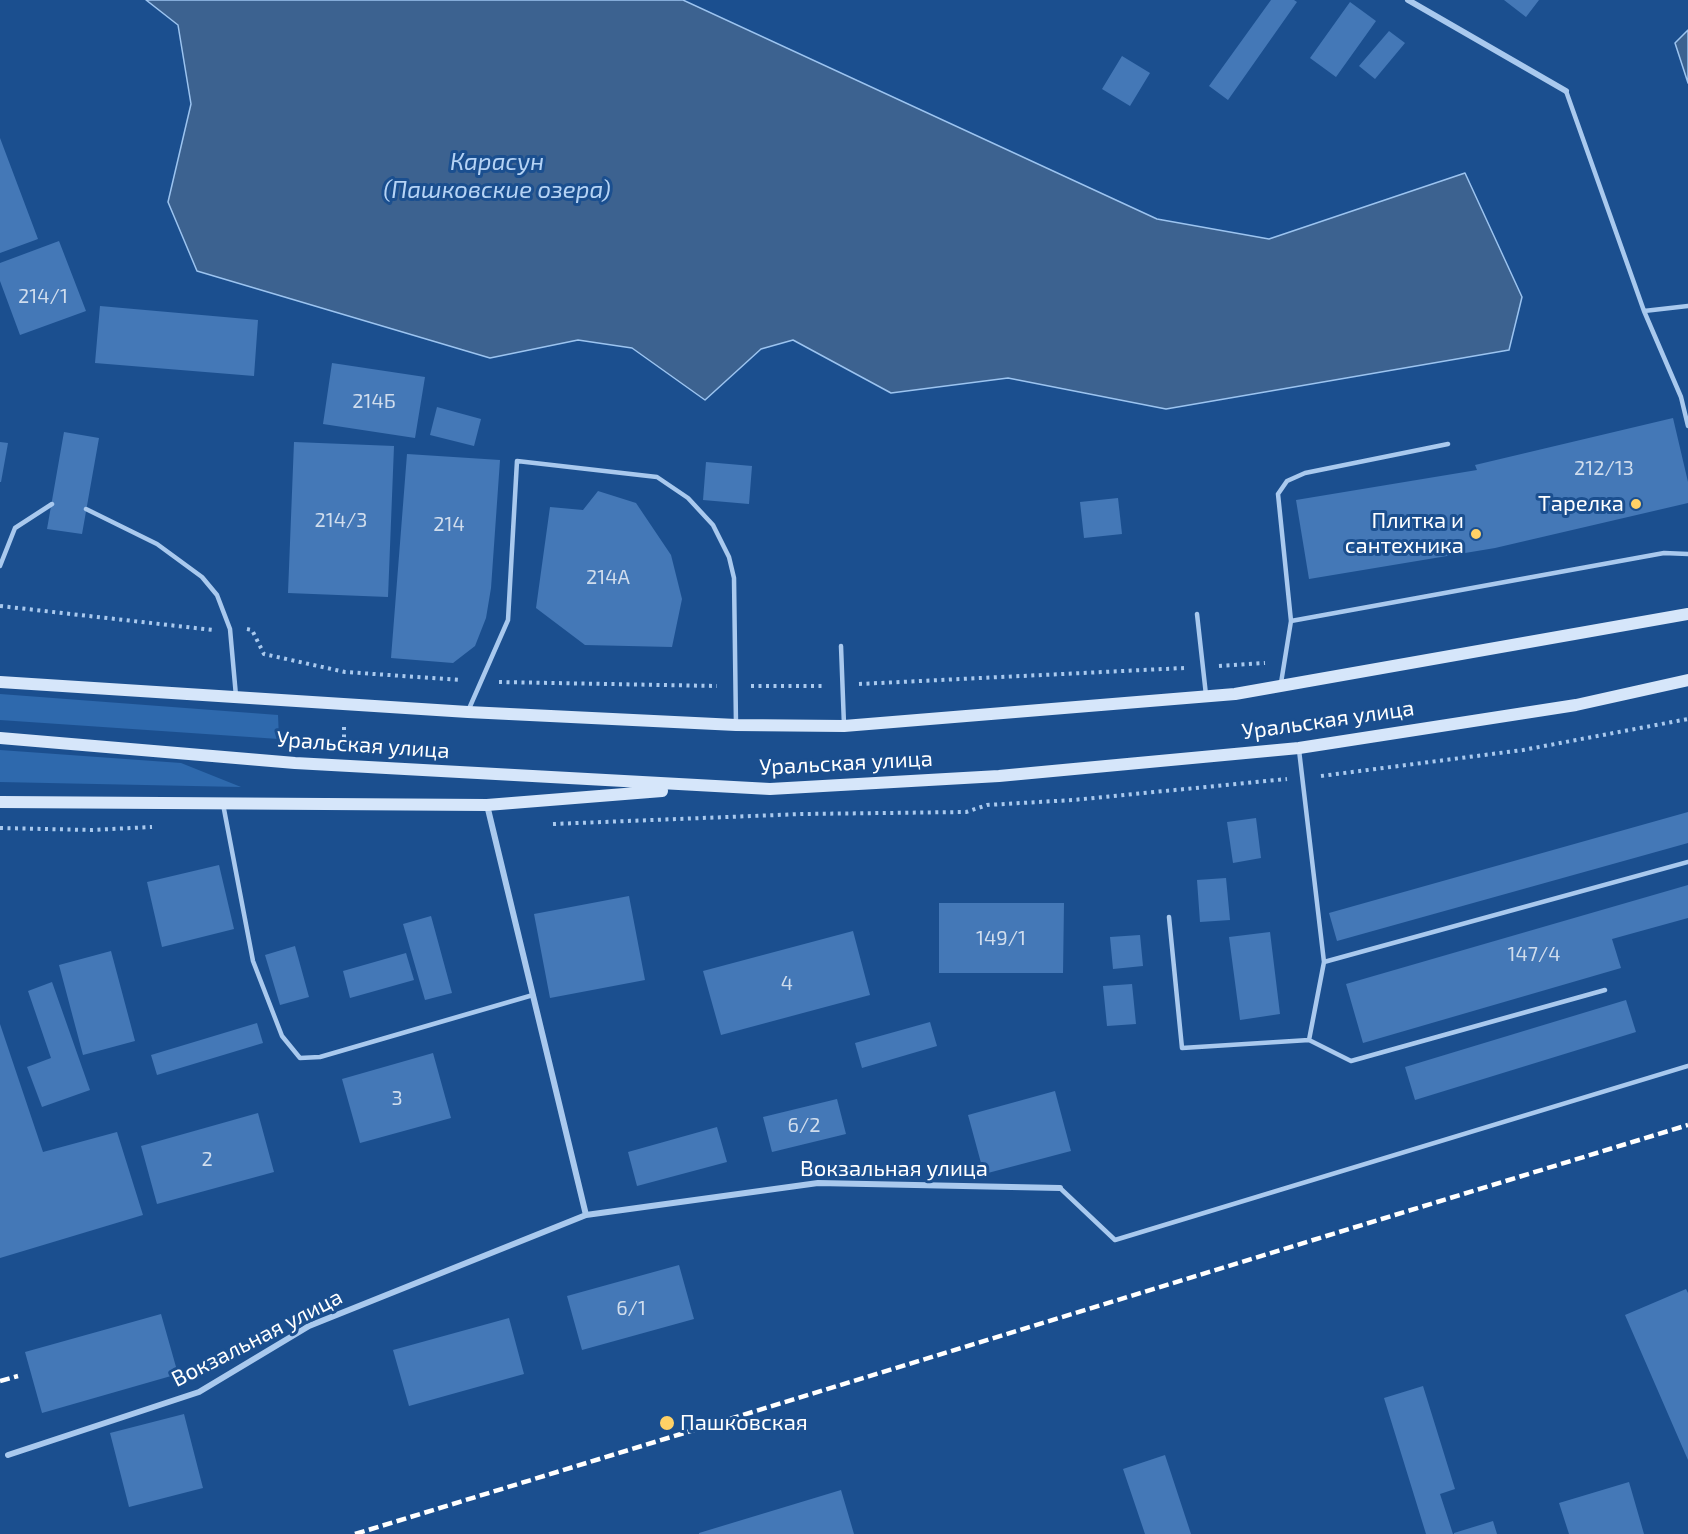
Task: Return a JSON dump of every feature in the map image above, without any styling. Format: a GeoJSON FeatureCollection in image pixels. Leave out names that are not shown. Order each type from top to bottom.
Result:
{"type":"FeatureCollection","features":[{"type":"Feature","properties":{"kind":"main road","name":"Уральская улица"},"geometry":{"type":"LineString","coordinates":[[0,681],[468,712],[736,725],[844,726],[1206,696],[1280,686],[1688,614]]}},
{"type":"Feature","properties":{"kind":"main road","name":"Уральская улица"},"geometry":{"type":"LineString","coordinates":[[0,738],[295,763],[708,788],[770,789],[999,776],[1299,748],[1576,705],[1688,680]]}},
{"type":"Feature","properties":{"kind":"main road"},"geometry":{"type":"LineString","coordinates":[[0,802],[487,805],[708,788]]}},
{"type":"Feature","properties":{"kind":"street"},"geometry":{"type":"LineString","coordinates":[[1408,0],[1566,91]]}},
{"type":"Feature","properties":{"kind":"street"},"geometry":{"type":"LineString","coordinates":[[487,805],[586,1215]]}},
{"type":"Feature","properties":{"kind":"street","name":"Вокзальная улица"},"geometry":{"type":"LineString","coordinates":[[8,1455],[199,1392],[309,1326],[586,1215],[818,1183],[1060,1188]]}},
{"type":"Feature","properties":{"kind":"lane"},"geometry":{"type":"LineString","coordinates":[[1566,91],[1644,311],[1681,397],[1688,426]]}},
{"type":"Feature","properties":{"kind":"lane"},"geometry":{"type":"LineString","coordinates":[[1644,311],[1688,306]]}},
{"type":"Feature","properties":{"kind":"lane"},"geometry":{"type":"LineString","coordinates":[[1280,686],[1292,621],[1278,494],[1287,481],[1305,472],[1448,444]]}},
{"type":"Feature","properties":{"kind":"lane"},"geometry":{"type":"LineString","coordinates":[[468,712],[508,620],[517,461],[657,477],[694,505],[713,525],[729,557],[734,578],[736,725]]}},
{"type":"Feature","properties":{"kind":"lane"},"geometry":{"type":"LineString","coordinates":[[0,566],[15,528],[52,504]]}},
{"type":"Feature","properties":{"kind":"lane"},"geometry":{"type":"LineString","coordinates":[[86,508],[157,544],[202,577],[217,595],[230,628],[236,696]]}},
{"type":"Feature","properties":{"kind":"lane"},"geometry":{"type":"LineString","coordinates":[[1292,621],[1664,553],[1688,554]]}},
{"type":"Feature","properties":{"kind":"lane"},"geometry":{"type":"LineString","coordinates":[[1197,614],[1206,696]]}},
{"type":"Feature","properties":{"kind":"lane"},"geometry":{"type":"LineString","coordinates":[[841,646],[844,726]]}},
{"type":"Feature","properties":{"kind":"lane"},"geometry":{"type":"LineString","coordinates":[[1299,748],[1324,962],[1309,1040]]}},
{"type":"Feature","properties":{"kind":"lane"},"geometry":{"type":"LineString","coordinates":[[223,804],[253,961],[282,1036],[300,1058],[320,1057],[533,995]]}},
{"type":"Feature","properties":{"kind":"lane"},"geometry":{"type":"LineString","coordinates":[[1324,962],[1688,862]]}},
{"type":"Feature","properties":{"kind":"lane"},"geometry":{"type":"LineString","coordinates":[[1169,917],[1182,1048],[1309,1040],[1351,1061],[1605,990]]}},
{"type":"Feature","properties":{"kind":"lane"},"geometry":{"type":"LineString","coordinates":[[1060,1188],[1114,1240],[1576,1102],[1688,1066]]}},
{"type":"Feature","properties":{"kind":"path"},"geometry":{"type":"LineString","coordinates":[[0,606],[212,630],[230,628],[252,630],[264,654],[333,669],[481,682],[736,686],[842,685],[1284,663]]}},
{"type":"Feature","properties":{"kind":"shaded area"},"geometry":{"type":"Polygon","coordinates":[[[0,694],[278,715],[279,739],[0,720],[0,694]]]}},
{"type":"Feature","properties":{"kind":"shaded area"},"geometry":{"type":"Polygon","coordinates":[[[0,750],[181,763],[241,787],[0,782],[0,750]]]}},
{"type":"Feature","properties":{"kind":"water","name":"Карасун (Пашковские озера)"},"geometry":{"type":"Polygon","coordinates":[[[146,0],[683,0],[1157,219],[1269,239],[1465,173],[1522,297],[1509,350],[1166,409],[1008,378],[891,393],[793,340],[761,349],[705,400],[632,348],[578,340],[490,358],[197,271],[168,202],[191,104],[178,25],[146,0]]]}},
{"type":"Feature","properties":{"kind":"water"},"geometry":{"type":"Polygon","coordinates":[[[1688,30],[1688,83],[1675,43],[1688,30]]]}},
{"type":"Feature","properties":{"kind":"building"},"geometry":{"type":"Polygon","coordinates":[[[1271,0],[1297,2],[1228,100],[1209,86],[1271,0]]]}},
{"type":"Feature","properties":{"kind":"building"},"geometry":{"type":"Polygon","coordinates":[[[1504,0],[1539,0],[1526,17],[1504,0]]]}},
{"type":"Feature","properties":{"kind":"building"},"geometry":{"type":"Polygon","coordinates":[[[1350,2],[1376,21],[1336,77],[1310,58],[1350,2]]]}},
{"type":"Feature","properties":{"kind":"building"},"geometry":{"type":"Polygon","coordinates":[[[1389,31],[1405,43],[1375,79],[1359,66],[1389,31]]]}},
{"type":"Feature","properties":{"kind":"building"},"geometry":{"type":"Polygon","coordinates":[[[1122,56],[1150,73],[1130,106],[1102,89],[1122,56]]]}},
{"type":"Feature","properties":{"kind":"building"},"geometry":{"type":"Polygon","coordinates":[[[0,138],[38,239],[0,253],[0,138]]]}},
{"type":"Feature","properties":{"kind":"building"},"geometry":{"type":"Polygon","coordinates":[[[59,241],[86,311],[20,335],[0,281],[0,263],[59,241]]]}},
{"type":"Feature","properties":{"kind":"building"},"geometry":{"type":"Polygon","coordinates":[[[100,306],[258,320],[254,376],[95,363],[100,306]]]}},
{"type":"Feature","properties":{"kind":"building"},"geometry":{"type":"Polygon","coordinates":[[[332,363],[425,377],[415,438],[323,424],[332,363]]]}},
{"type":"Feature","properties":{"kind":"building"},"geometry":{"type":"Polygon","coordinates":[[[437,407],[481,419],[474,446],[430,435],[437,407]]]}},
{"type":"Feature","properties":{"kind":"building"},"geometry":{"type":"Polygon","coordinates":[[[1673,418],[1688,482],[1688,503],[1495,548],[1309,579],[1296,500],[1477,470],[1475,465],[1673,418]]]}},
{"type":"Feature","properties":{"kind":"building"},"geometry":{"type":"Polygon","coordinates":[[[64,432],[99,438],[82,534],[47,529],[64,432]]]}},
{"type":"Feature","properties":{"kind":"building"},"geometry":{"type":"Polygon","coordinates":[[[0,442],[8,443],[1,482],[0,482],[0,442]]]}},
{"type":"Feature","properties":{"kind":"building"},"geometry":{"type":"Polygon","coordinates":[[[294,442],[394,446],[388,597],[288,593],[294,442]]]}},
{"type":"Feature","properties":{"kind":"building"},"geometry":{"type":"Polygon","coordinates":[[[407,454],[500,460],[491,588],[486,618],[475,646],[453,663],[391,658],[407,454]]]}},
{"type":"Feature","properties":{"kind":"building"},"geometry":{"type":"Polygon","coordinates":[[[706,462],[752,466],[749,504],[703,500],[706,462]]]}},
{"type":"Feature","properties":{"kind":"building"},"geometry":{"type":"Polygon","coordinates":[[[598,491],[636,503],[671,555],[682,599],[672,647],[585,645],[536,608],[550,507],[583,510],[598,491]]]}},
{"type":"Feature","properties":{"kind":"building"},"geometry":{"type":"Polygon","coordinates":[[[1118,498],[1122,534],[1084,538],[1080,502],[1118,498]]]}},
{"type":"Feature","properties":{"kind":"building"},"geometry":{"type":"Polygon","coordinates":[[[1688,812],[1688,843],[1337,941],[1329,913],[1688,812]]]}},
{"type":"Feature","properties":{"kind":"building"},"geometry":{"type":"Polygon","coordinates":[[[1256,818],[1261,858],[1233,863],[1227,822],[1256,818]]]}},
{"type":"Feature","properties":{"kind":"building"},"geometry":{"type":"Polygon","coordinates":[[[219,865],[234,929],[162,947],[147,882],[219,865]]]}},
{"type":"Feature","properties":{"kind":"building"},"geometry":{"type":"Polygon","coordinates":[[[1226,878],[1230,920],[1200,922],[1197,880],[1226,878]]]}},
{"type":"Feature","properties":{"kind":"building"},"geometry":{"type":"Polygon","coordinates":[[[1688,885],[1688,918],[1612,939],[1621,968],[1363,1043],[1346,984],[1688,885]]]}},
{"type":"Feature","properties":{"kind":"building"},"geometry":{"type":"Polygon","coordinates":[[[629,896],[645,980],[550,998],[534,914],[629,896]]]}},
{"type":"Feature","properties":{"kind":"building"},"geometry":{"type":"Polygon","coordinates":[[[939,903],[1064,903],[1063,973],[939,973],[939,903]]]}},
{"type":"Feature","properties":{"kind":"building"},"geometry":{"type":"Polygon","coordinates":[[[431,916],[452,993],[425,1000],[403,924],[431,916]]]}},
{"type":"Feature","properties":{"kind":"building"},"geometry":{"type":"Polygon","coordinates":[[[853,931],[870,995],[721,1035],[703,971],[853,931]]]}},
{"type":"Feature","properties":{"kind":"building"},"geometry":{"type":"Polygon","coordinates":[[[1270,932],[1280,1014],[1240,1020],[1229,937],[1270,932]]]}},
{"type":"Feature","properties":{"kind":"building"},"geometry":{"type":"Polygon","coordinates":[[[1140,935],[1143,966],[1113,969],[1110,937],[1140,935]]]}},
{"type":"Feature","properties":{"kind":"building"},"geometry":{"type":"Polygon","coordinates":[[[295,946],[309,997],[280,1005],[265,955],[295,946]]]}},
{"type":"Feature","properties":{"kind":"building"},"geometry":{"type":"Polygon","coordinates":[[[111,951],[135,1041],[83,1055],[59,965],[111,951]]]}},
{"type":"Feature","properties":{"kind":"building"},"geometry":{"type":"Polygon","coordinates":[[[406,953],[414,980],[350,998],[343,971],[406,953]]]}},
{"type":"Feature","properties":{"kind":"building"},"geometry":{"type":"Polygon","coordinates":[[[52,982],[90,1090],[42,1107],[27,1067],[51,1058],[28,991],[52,982]]]}},
{"type":"Feature","properties":{"kind":"building"},"geometry":{"type":"Polygon","coordinates":[[[1132,984],[1136,1024],[1107,1026],[1103,986],[1132,984]]]}},
{"type":"Feature","properties":{"kind":"building"},"geometry":{"type":"Polygon","coordinates":[[[1626,1000],[1636,1032],[1415,1100],[1405,1067],[1626,1000]]]}},
{"type":"Feature","properties":{"kind":"building"},"geometry":{"type":"Polygon","coordinates":[[[930,1022],[937,1046],[862,1068],[855,1043],[930,1022]]]}},
{"type":"Feature","properties":{"kind":"building"},"geometry":{"type":"Polygon","coordinates":[[[257,1023],[263,1043],[157,1075],[151,1055],[257,1023]]]}},
{"type":"Feature","properties":{"kind":"building"},"geometry":{"type":"Polygon","coordinates":[[[0,1024],[43,1152],[117,1132],[143,1215],[0,1258],[0,1024]]]}},
{"type":"Feature","properties":{"kind":"building"},"geometry":{"type":"Polygon","coordinates":[[[433,1053],[451,1118],[360,1143],[342,1079],[433,1053]]]}},
{"type":"Feature","properties":{"kind":"building"},"geometry":{"type":"Polygon","coordinates":[[[1055,1091],[1071,1151],[984,1174],[968,1115],[1055,1091]]]}},
{"type":"Feature","properties":{"kind":"building"},"geometry":{"type":"Polygon","coordinates":[[[837,1099],[846,1134],[772,1152],[763,1117],[837,1099]]]}},
{"type":"Feature","properties":{"kind":"building"},"geometry":{"type":"Polygon","coordinates":[[[258,1113],[274,1172],[157,1204],[141,1146],[258,1113]]]}},
{"type":"Feature","properties":{"kind":"building"},"geometry":{"type":"Polygon","coordinates":[[[717,1127],[727,1162],[637,1186],[628,1152],[717,1127]]]}},
{"type":"Feature","properties":{"kind":"building"},"geometry":{"type":"Polygon","coordinates":[[[679,1265],[694,1319],[582,1350],[567,1296],[679,1265]]]}},
{"type":"Feature","properties":{"kind":"building"},"geometry":{"type":"Polygon","coordinates":[[[1686,1289],[1688,1293],[1688,1460],[1625,1315],[1686,1289]]]}},
{"type":"Feature","properties":{"kind":"building"},"geometry":{"type":"Polygon","coordinates":[[[161,1314],[178,1374],[42,1413],[25,1352],[161,1314]]]}},
{"type":"Feature","properties":{"kind":"building"},"geometry":{"type":"Polygon","coordinates":[[[509,1318],[524,1374],[409,1406],[393,1350],[509,1318]]]}},
{"type":"Feature","properties":{"kind":"building"},"geometry":{"type":"Polygon","coordinates":[[[1423,1386],[1455,1489],[1440,1494],[1453,1534],[1426,1534],[1384,1398],[1423,1386]]]}},
{"type":"Feature","properties":{"kind":"building"},"geometry":{"type":"Polygon","coordinates":[[[184,1414],[203,1488],[129,1507],[110,1433],[184,1414]]]}},
{"type":"Feature","properties":{"kind":"building"},"geometry":{"type":"Polygon","coordinates":[[[1165,1455],[1191,1534],[1145,1534],[1123,1469],[1165,1455]]]}},
{"type":"Feature","properties":{"kind":"building"},"geometry":{"type":"Polygon","coordinates":[[[1629,1482],[1644,1534],[1569,1534],[1559,1503],[1629,1482]]]}},
{"type":"Feature","properties":{"kind":"building"},"geometry":{"type":"Polygon","coordinates":[[[841,1490],[854,1534],[699,1534],[699,1533],[841,1490]]]}},
{"type":"Feature","properties":{"kind":"building"},"geometry":{"type":"Polygon","coordinates":[[[1493,1521],[1497,1534],[1454,1534],[1454,1533],[1493,1521]]]}},
{"type":"Feature","properties":{"kind":"railway"},"geometry":{"type":"LineString","coordinates":[[355,1534],[1688,1125]]}},
{"type":"Feature","properties":{"kind":"railway"},"geometry":{"type":"LineString","coordinates":[[0,1381],[18,1376]]}},
{"type":"Feature","properties":{"kind":"place","name":"Тарелка"},"geometry":{"type":"Point","coordinates":[1636,504]}},
{"type":"Feature","properties":{"kind":"place","name":"Плитка и сантехника"},"geometry":{"type":"Point","coordinates":[1476,534]}},
{"type":"Feature","properties":{"kind":"place","name":"Пашковская"},"geometry":{"type":"Point","coordinates":[667,1423]}}]}
